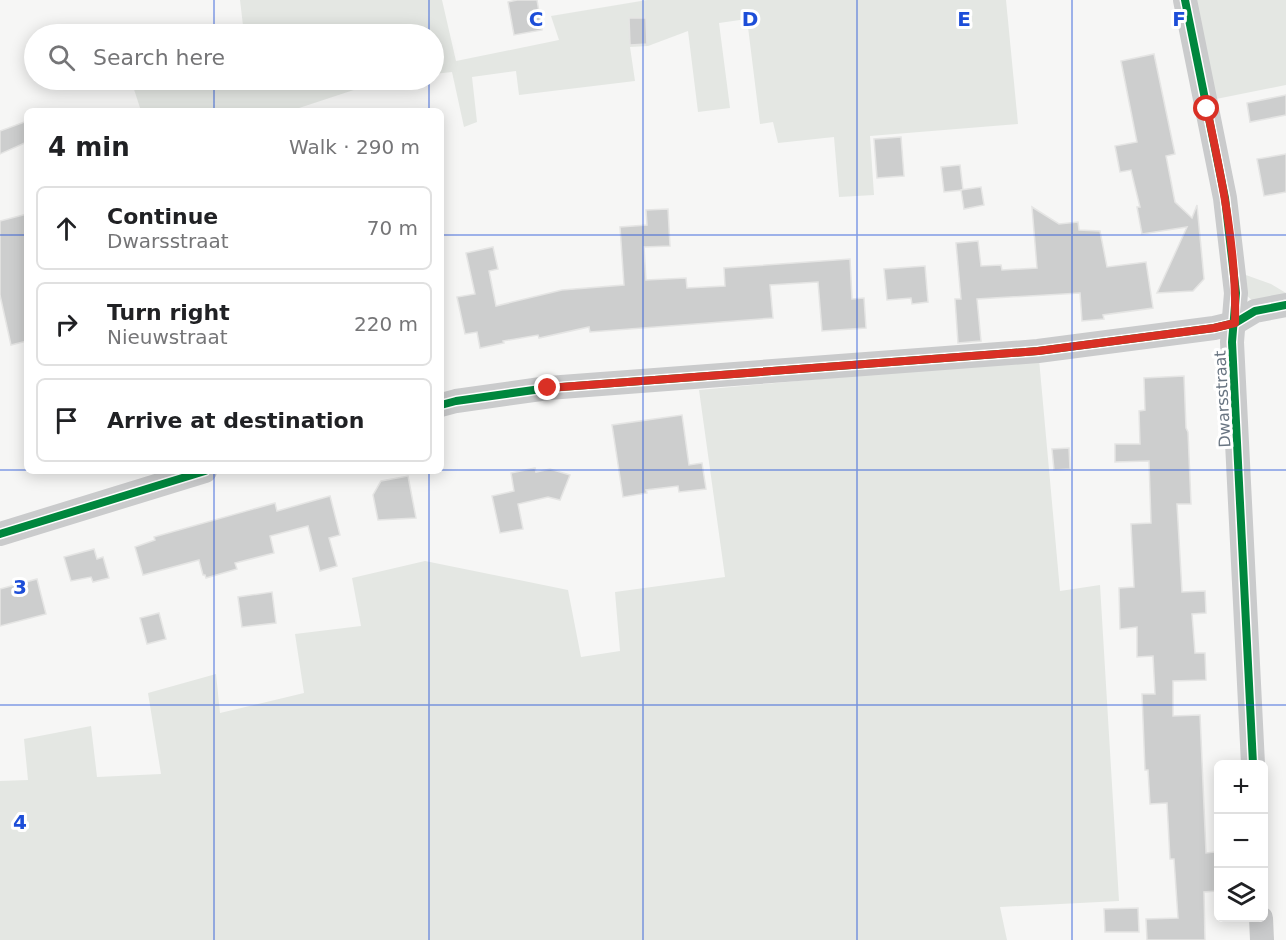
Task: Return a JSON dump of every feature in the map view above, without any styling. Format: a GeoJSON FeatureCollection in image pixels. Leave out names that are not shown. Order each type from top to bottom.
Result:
{"type":"FeatureCollection","features":[{"type":"Feature","properties":{"kind":"street","name":"Dwarsstraat"},"geometry":{"type":"LineString","coordinates":[[1185,0],[1225,198],[1236,294],[1233,354],[1253,760]]}},
{"type":"Feature","properties":{"kind":"street"},"geometry":{"type":"LineString","coordinates":[[444,404],[548,388],[1038,351],[1214,328],[1235,323],[1255,311],[1286,305]]}},
{"type":"Feature","properties":{"kind":"street"},"geometry":{"type":"LineString","coordinates":[[0,534],[195,474]]}},
{"type":"Feature","properties":{"kind":"street"},"geometry":{"type":"LineString","coordinates":[[1261,922],[1262,940]]}},
{"type":"Feature","properties":{"kind":"shaded area"},"geometry":{"type":"Polygon","coordinates":[[[240,0],[442,0],[456,61],[559,40],[551,16],[647,0],[1006,0],[1018,124],[870,136],[874,195],[839,197],[834,137],[778,143],[773,122],[760,124],[747,19],[719,23],[730,108],[698,112],[688,31],[648,46],[630,47],[635,81],[519,95],[516,71],[472,77],[477,122],[464,127],[452,72],[444,73],[444,24],[243,24],[240,0]]]}},
{"type":"Feature","properties":{"kind":"shaded area"},"geometry":{"type":"Polygon","coordinates":[[[1190,0],[1286,0],[1286,85],[1211,100],[1190,0]]]}},
{"type":"Feature","properties":{"kind":"shaded area"},"geometry":{"type":"Polygon","coordinates":[[[134,90],[354,90],[299,108],[140,108],[134,90]]]}},
{"type":"Feature","properties":{"kind":"shaded area"},"geometry":{"type":"Polygon","coordinates":[[[1243,274],[1271,284],[1286,293],[1286,298],[1253,301],[1246,295],[1243,274]]]}},
{"type":"Feature","properties":{"kind":"shaded area"},"geometry":{"type":"Polygon","coordinates":[[[1039,359],[1060,591],[1100,585],[1119,901],[1000,907],[1007,940],[0,940],[0,781],[28,780],[24,739],[91,726],[97,777],[161,774],[148,693],[216,674],[220,713],[304,693],[295,634],[361,626],[352,578],[425,561],[568,590],[581,657],[620,651],[615,592],[725,577],[699,390],[1039,359]]]}},
{"type":"Feature","properties":{"kind":"building"},"geometry":{"type":"Polygon","coordinates":[[[537,0],[542,30],[514,35],[508,2],[537,0]]]}},
{"type":"Feature","properties":{"kind":"building"},"geometry":{"type":"Polygon","coordinates":[[[629,18],[646,18],[647,44],[630,45],[629,18]]]}},
{"type":"Feature","properties":{"kind":"building"},"geometry":{"type":"Polygon","coordinates":[[[1154,54],[1175,154],[1166,156],[1175,202],[1192,218],[1197,205],[1204,279],[1193,291],[1157,293],[1187,227],[1142,234],[1137,207],[1140,207],[1131,170],[1120,172],[1115,146],[1137,142],[1121,61],[1154,54]]]}},
{"type":"Feature","properties":{"kind":"building"},"geometry":{"type":"Polygon","coordinates":[[[1286,95],[1286,115],[1250,122],[1247,103],[1286,95]]]}},
{"type":"Feature","properties":{"kind":"building"},"geometry":{"type":"Polygon","coordinates":[[[24,122],[24,143],[0,154],[0,131],[24,122]]]}},
{"type":"Feature","properties":{"kind":"building"},"geometry":{"type":"Polygon","coordinates":[[[901,137],[904,176],[877,178],[874,139],[901,137]]]}},
{"type":"Feature","properties":{"kind":"building"},"geometry":{"type":"Polygon","coordinates":[[[1286,154],[1286,192],[1264,196],[1257,159],[1286,154]]]}},
{"type":"Feature","properties":{"kind":"building"},"geometry":{"type":"Polygon","coordinates":[[[960,165],[963,190],[944,192],[941,167],[960,165]]]}},
{"type":"Feature","properties":{"kind":"building"},"geometry":{"type":"Polygon","coordinates":[[[981,187],[984,205],[964,209],[961,190],[981,187]]]}},
{"type":"Feature","properties":{"kind":"building"},"geometry":{"type":"Polygon","coordinates":[[[1032,207],[1059,224],[1078,222],[1079,230],[1100,231],[1107,267],[1146,262],[1153,308],[1103,315],[1104,319],[1082,321],[1080,293],[977,299],[981,341],[958,343],[955,299],[961,299],[956,243],[978,241],[981,266],[1001,265],[1002,270],[1037,268],[1032,207]]]}},
{"type":"Feature","properties":{"kind":"building"},"geometry":{"type":"Polygon","coordinates":[[[668,209],[670,246],[644,247],[646,280],[686,278],[687,288],[725,286],[724,268],[850,259],[852,299],[864,298],[866,328],[822,331],[818,282],[770,285],[773,318],[590,332],[589,327],[539,338],[538,335],[503,341],[504,343],[480,348],[477,332],[465,334],[457,297],[475,294],[466,253],[493,247],[498,269],[489,271],[496,306],[562,290],[624,285],[620,227],[647,225],[646,210],[668,209]]]}},
{"type":"Feature","properties":{"kind":"building"},"geometry":{"type":"Polygon","coordinates":[[[24,215],[24,342],[11,345],[0,295],[0,221],[24,215]]]}},
{"type":"Feature","properties":{"kind":"building"},"geometry":{"type":"Polygon","coordinates":[[[925,266],[928,302],[912,304],[911,298],[887,300],[884,269],[925,266]]]}},
{"type":"Feature","properties":{"kind":"building"},"geometry":{"type":"Polygon","coordinates":[[[1184,376],[1191,504],[1177,504],[1182,592],[1205,591],[1206,613],[1192,614],[1195,653],[1205,653],[1206,680],[1173,681],[1173,716],[1200,715],[1206,853],[1214,852],[1214,891],[1204,892],[1205,940],[1147,940],[1146,919],[1178,918],[1174,859],[1170,859],[1167,803],[1150,804],[1148,770],[1145,770],[1142,694],[1155,694],[1153,656],[1137,657],[1137,627],[1120,629],[1119,588],[1134,587],[1131,524],[1151,523],[1149,461],[1115,462],[1115,444],[1140,444],[1139,411],[1145,410],[1144,378],[1184,376]]]}},
{"type":"Feature","properties":{"kind":"building"},"geometry":{"type":"Polygon","coordinates":[[[682,415],[689,465],[702,463],[706,489],[679,492],[678,486],[646,490],[647,493],[623,497],[612,425],[682,415]]]}},
{"type":"Feature","properties":{"kind":"building"},"geometry":{"type":"Polygon","coordinates":[[[1069,448],[1070,469],[1054,470],[1052,449],[1069,448]]]}},
{"type":"Feature","properties":{"kind":"building"},"geometry":{"type":"Polygon","coordinates":[[[535,468],[536,472],[550,469],[570,475],[560,500],[548,497],[518,504],[523,529],[500,533],[492,496],[514,491],[511,473],[535,468]]]}},
{"type":"Feature","properties":{"kind":"building"},"geometry":{"type":"Polygon","coordinates":[[[408,476],[416,518],[378,520],[373,495],[381,481],[408,476]]]}},
{"type":"Feature","properties":{"kind":"building"},"geometry":{"type":"Polygon","coordinates":[[[330,496],[340,535],[329,538],[337,566],[320,571],[308,526],[270,536],[274,553],[235,563],[237,569],[206,578],[199,560],[143,575],[135,547],[155,540],[154,537],[275,503],[277,511],[330,496]]]}},
{"type":"Feature","properties":{"kind":"building"},"geometry":{"type":"Polygon","coordinates":[[[94,549],[97,559],[103,557],[109,578],[93,582],[91,577],[71,581],[64,557],[94,549]]]}},
{"type":"Feature","properties":{"kind":"building"},"geometry":{"type":"Polygon","coordinates":[[[37,579],[46,614],[0,626],[0,589],[37,579]]]}},
{"type":"Feature","properties":{"kind":"building"},"geometry":{"type":"Polygon","coordinates":[[[272,592],[276,623],[242,627],[238,597],[272,592]]]}},
{"type":"Feature","properties":{"kind":"building"},"geometry":{"type":"Polygon","coordinates":[[[159,613],[166,639],[147,644],[140,618],[159,613]]]}},
{"type":"Feature","properties":{"kind":"building"},"geometry":{"type":"Polygon","coordinates":[[[1138,908],[1139,932],[1105,932],[1104,909],[1138,908]]]}},
{"type":"Feature","properties":{"kind":"cycle path"},"geometry":{"type":"LineString","coordinates":[[1185,0],[1225,198],[1236,293],[1232,342],[1253,760]]}},
{"type":"Feature","properties":{"kind":"cycle path"},"geometry":{"type":"LineString","coordinates":[[444,404],[548,388],[1038,351],[1214,328],[1235,323],[1255,311],[1286,305]]}},
{"type":"Feature","properties":{"kind":"cycle path"},"geometry":{"type":"LineString","coordinates":[[0,534],[195,474]]}},
{"type":"Feature","properties":{"kind":"route"},"geometry":{"type":"LineString","coordinates":[[548,388],[1038,351],[1214,328],[1235,323],[1236,294],[1225,198],[1207,109]]}}]}
